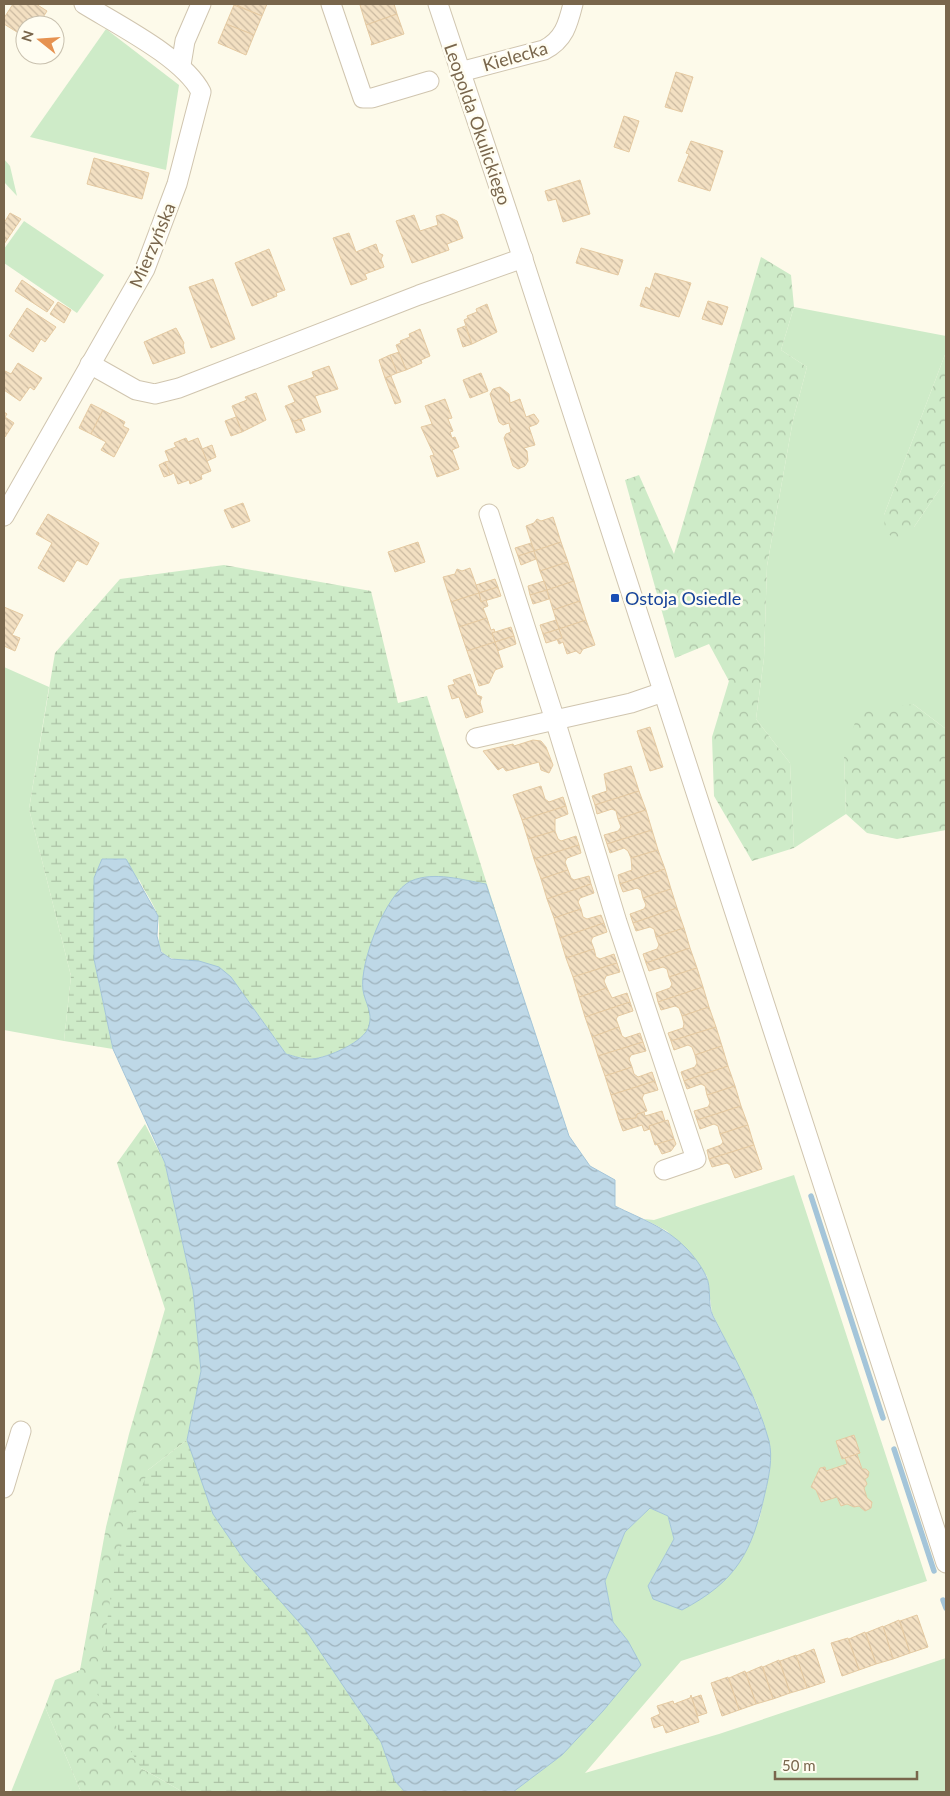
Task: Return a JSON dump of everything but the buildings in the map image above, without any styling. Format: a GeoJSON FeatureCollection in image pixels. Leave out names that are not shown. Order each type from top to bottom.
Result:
{"type":"FeatureCollection","features":[{"type":"Feature","properties":{"kind":"street","name":"Mierzyńska"},"geometry":{"type":"LineString","coordinates":[[4,516],[145,270],[177,184],[201,92],[195,79],[181,65],[84,4]]}},
{"type":"Feature","properties":{"kind":"street"},"geometry":{"type":"LineString","coordinates":[[181,65],[185,41],[201,4]]}},
{"type":"Feature","properties":{"kind":"street"},"geometry":{"type":"LineString","coordinates":[[331,4],[363,98],[372,98],[428,82]]}},
{"type":"Feature","properties":{"kind":"street","name":"Leopolda Okulickiego"},"geometry":{"type":"LineString","coordinates":[[438,4],[521,251],[946,1563]]}},
{"type":"Feature","properties":{"kind":"street","name":"Kielecka"},"geometry":{"type":"LineString","coordinates":[[460,72],[544,50],[555,45],[562,37],[574,4]]}},
{"type":"Feature","properties":{"kind":"street"},"geometry":{"type":"LineString","coordinates":[[90,364],[136,390],[155,394],[179,388],[419,295],[521,251]]}},
{"type":"Feature","properties":{"kind":"street"},"geometry":{"type":"LineString","coordinates":[[489,514],[617,922],[696,1159],[664,1170]]}},
{"type":"Feature","properties":{"kind":"street"},"geometry":{"type":"LineString","coordinates":[[476,738],[631,703],[663,692]]}},
{"type":"Feature","properties":{"kind":"street"},"geometry":{"type":"LineString","coordinates":[[4,1488],[22,1431]]}},
{"type":"Feature","properties":{"kind":"green space"},"geometry":{"type":"Polygon","coordinates":[[[106,29],[179,85],[166,170],[30,137],[106,29]]]}},
{"type":"Feature","properties":{"kind":"green space"},"geometry":{"type":"Polygon","coordinates":[[[4,159],[10,166],[17,196],[4,182],[4,159]]]}},
{"type":"Feature","properties":{"kind":"green space"},"geometry":{"type":"Polygon","coordinates":[[[24,221],[104,275],[77,313],[4,263],[4,249],[24,221]]]}},
{"type":"Feature","properties":{"kind":"green space"},"geometry":{"type":"Polygon","coordinates":[[[761,257],[791,275],[794,307],[781,350],[807,367],[793,420],[767,566],[764,658],[756,719],[790,763],[794,848],[752,861],[714,796],[712,737],[729,681],[709,644],[675,658],[625,480],[639,475],[674,554],[761,257]]]}},
{"type":"Feature","properties":{"kind":"green space"},"geometry":{"type":"Polygon","coordinates":[[[794,307],[946,336],[946,352],[884,515],[914,527],[946,480],[946,729],[913,704],[844,757],[846,814],[794,848],[790,763],[756,719],[764,658],[767,566],[793,420],[807,367],[781,350],[794,307]]]}},
{"type":"Feature","properties":{"kind":"green space"},"geometry":{"type":"Polygon","coordinates":[[[946,352],[946,480],[914,527],[896,540],[885,531],[884,515],[946,352]]]}},
{"type":"Feature","properties":{"kind":"green space"},"geometry":{"type":"Polygon","coordinates":[[[224,565],[371,591],[398,703],[427,696],[553,1091],[363,989],[371,1017],[366,1033],[352,1044],[324,1057],[306,1059],[286,1054],[246,998],[180,960],[170,958],[164,954],[159,943],[159,921],[157,914],[139,879],[94,959],[113,1049],[64,1041],[71,976],[29,809],[55,653],[120,579],[224,565]]]}},
{"type":"Feature","properties":{"kind":"green space"},"geometry":{"type":"Polygon","coordinates":[[[4,667],[49,687],[29,809],[71,976],[64,1041],[4,1030],[4,667]]]}},
{"type":"Feature","properties":{"kind":"green space"},"geometry":{"type":"Polygon","coordinates":[[[913,704],[946,729],[946,830],[897,839],[867,833],[846,814],[844,757],[858,713],[913,704]]]}},
{"type":"Feature","properties":{"kind":"green space"},"geometry":{"type":"Polygon","coordinates":[[[145,1124],[165,1163],[193,1290],[201,1371],[187,1440],[148,1470],[141,1768],[183,1792],[81,1792],[45,1707],[55,1680],[80,1670],[106,1527],[129,1434],[165,1309],[117,1163],[145,1124]]]}},
{"type":"Feature","properties":{"kind":"green space"},"geometry":{"type":"Polygon","coordinates":[[[794,1175],[927,1581],[681,1661],[585,1773],[719,1734],[946,1658],[946,1792],[513,1792],[562,1754],[628,1641],[613,1622],[605,1581],[625,1532],[650,1508],[668,1516],[674,1539],[648,1586],[759,1521],[770,1469],[769,1443],[758,1406],[712,1313],[707,1276],[667,1231],[644,1219],[654,1220],[794,1175]]]}},
{"type":"Feature","properties":{"kind":"green space"},"geometry":{"type":"Polygon","coordinates":[[[223,1439],[381,1742],[395,1781],[405,1792],[183,1792],[141,1768],[97,1694],[115,1564],[148,1470],[187,1440],[223,1439]]]}},
{"type":"Feature","properties":{"kind":"green space"},"geometry":{"type":"Polygon","coordinates":[[[45,1707],[81,1792],[11,1792],[45,1707]]]}},
{"type":"Feature","properties":{"kind":"water"},"geometry":{"type":"Polygon","coordinates":[[[102,859],[126,859],[158,916],[157,936],[161,952],[171,959],[199,961],[219,967],[231,977],[286,1054],[309,1059],[327,1056],[345,1048],[361,1038],[366,1032],[370,1016],[363,990],[365,964],[376,930],[384,913],[392,899],[402,888],[411,881],[420,878],[439,876],[486,884],[569,1136],[590,1166],[615,1180],[615,1206],[670,1234],[692,1254],[706,1276],[709,1286],[711,1311],[752,1393],[769,1441],[771,1460],[769,1474],[754,1532],[748,1548],[729,1576],[701,1599],[682,1610],[653,1599],[648,1586],[674,1539],[668,1516],[650,1508],[625,1532],[605,1581],[613,1622],[628,1641],[641,1665],[603,1711],[562,1755],[513,1792],[405,1792],[395,1781],[381,1742],[305,1629],[245,1561],[213,1514],[187,1440],[201,1371],[193,1290],[165,1163],[113,1049],[94,959],[94,878],[102,859]]]}},
{"type":"Feature","properties":{"kind":"waterway"},"geometry":{"type":"LineString","coordinates":[[811,1196],[883,1418]]}},
{"type":"Feature","properties":{"kind":"waterway"},"geometry":{"type":"LineString","coordinates":[[894,1449],[934,1571]]}},
{"type":"Feature","properties":{"kind":"waterway"},"geometry":{"type":"LineString","coordinates":[[943,1600],[946,1608]]}},
{"type":"Feature","properties":{"kind":"place","name":"Ostoja Osiedle"},"geometry":{"type":"Point","coordinates":[615,598]}}]}
